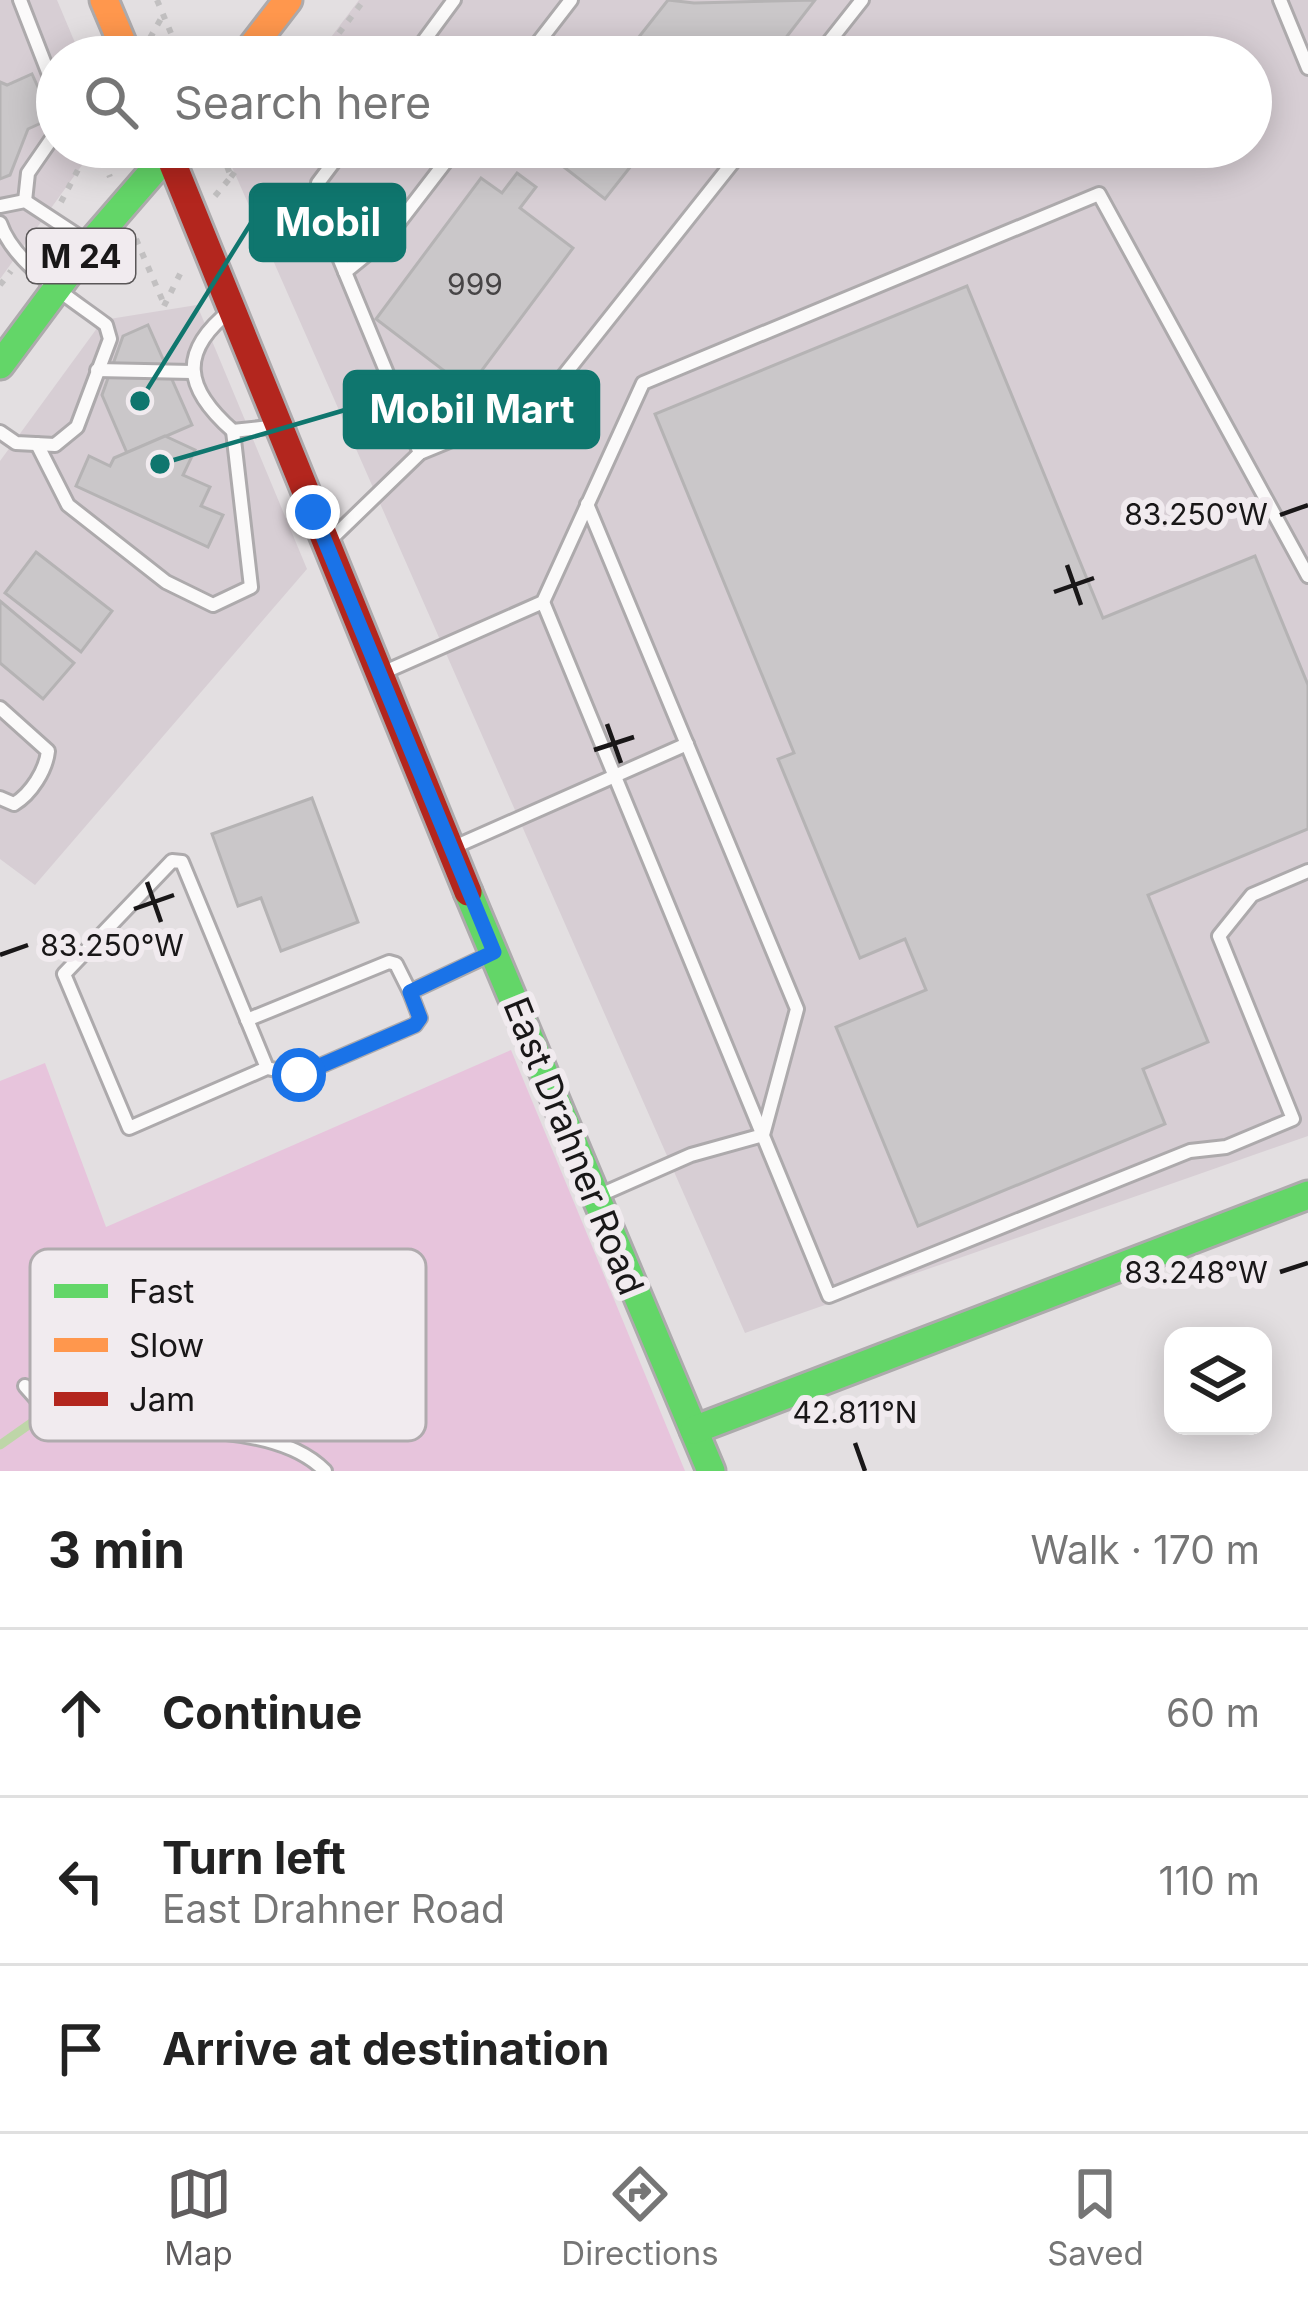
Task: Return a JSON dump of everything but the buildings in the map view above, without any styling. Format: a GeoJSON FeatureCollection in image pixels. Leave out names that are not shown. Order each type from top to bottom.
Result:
{"type":"FeatureCollection","features":[{"type":"Feature","properties":{"kind":"street"},"geometry":{"type":"LineString","coordinates":[[104,0],[119,36]]}},
{"type":"Feature","properties":{"kind":"street"},"geometry":{"type":"LineString","coordinates":[[260,36],[288,0]]}},
{"type":"Feature","properties":{"kind":"street","name":"M 24"},"geometry":{"type":"LineString","coordinates":[[1,362],[154,168]]}},
{"type":"Feature","properties":{"kind":"street","name":"East Drahner Road"},"geometry":{"type":"LineString","coordinates":[[177,168],[450,849],[711,1471]]}},
{"type":"Feature","properties":{"kind":"street"},"geometry":{"type":"LineString","coordinates":[[694,1430],[1308,1195]]}},
{"type":"Feature","properties":{"kind":"lane"},"geometry":{"type":"LineString","coordinates":[[20,0],[36,41]]}},
{"type":"Feature","properties":{"kind":"lane"},"geometry":{"type":"LineString","coordinates":[[427,36],[454,0]]}},
{"type":"Feature","properties":{"kind":"lane"},"geometry":{"type":"LineString","coordinates":[[543,36],[571,0]]}},
{"type":"Feature","properties":{"kind":"lane"},"geometry":{"type":"LineString","coordinates":[[834,36],[862,0]]}},
{"type":"Feature","properties":{"kind":"lane"},"geometry":{"type":"LineString","coordinates":[[1280,0],[1308,68]]}},
{"type":"Feature","properties":{"kind":"lane"},"geometry":{"type":"LineString","coordinates":[[25,201],[28,173],[36,161]]}},
{"type":"Feature","properties":{"kind":"lane"},"geometry":{"type":"LineString","coordinates":[[329,168],[318,183],[316,202],[420,453]]}},
{"type":"Feature","properties":{"kind":"lane"},"geometry":{"type":"LineString","coordinates":[[345,272],[388,238],[442,168]]}},
{"type":"Feature","properties":{"kind":"lane"},"geometry":{"type":"LineString","coordinates":[[326,544],[420,453],[542,403],[729,168]]}},
{"type":"Feature","properties":{"kind":"lane"},"geometry":{"type":"LineString","coordinates":[[379,674],[543,602],[644,383],[1099,194],[1308,576]]}},
{"type":"Feature","properties":{"kind":"lane"},"geometry":{"type":"LineString","coordinates":[[0,206],[25,201],[90,244]]}},
{"type":"Feature","properties":{"kind":"lane"},"geometry":{"type":"LineString","coordinates":[[0,224],[5,238],[106,325],[110,339],[77,428],[55,445],[16,443],[0,432]]}},
{"type":"Feature","properties":{"kind":"lane"},"geometry":{"type":"LineString","coordinates":[[37,444],[68,505],[166,582],[213,605],[251,587],[233,431],[212,412],[193,372],[201,334],[232,310]]}},
{"type":"Feature","properties":{"kind":"lane"},"geometry":{"type":"LineString","coordinates":[[97,370],[193,372]]}},
{"type":"Feature","properties":{"kind":"lane"},"geometry":{"type":"LineString","coordinates":[[233,431],[278,426]]}},
{"type":"Feature","properties":{"kind":"lane"},"geometry":{"type":"LineString","coordinates":[[587,504],[797,1009],[763,1135]]}},
{"type":"Feature","properties":{"kind":"lane"},"geometry":{"type":"LineString","coordinates":[[543,602],[829,1296],[1190,1150],[1226,1148],[1294,1119],[1219,936],[1252,895],[1308,871]]}},
{"type":"Feature","properties":{"kind":"lane"},"geometry":{"type":"LineString","coordinates":[[0,708],[48,751],[44,768],[22,799],[14,804],[0,798]]}},
{"type":"Feature","properties":{"kind":"lane"},"geometry":{"type":"LineString","coordinates":[[450,849],[687,744]]}},
{"type":"Feature","properties":{"kind":"lane"},"geometry":{"type":"LineString","coordinates":[[247,1020],[389,962],[396,964],[420,1018],[415,1025],[299,1075],[267,1068],[129,1128],[64,974],[177,860],[267,1068]]}},
{"type":"Feature","properties":{"kind":"lane"},"geometry":{"type":"LineString","coordinates":[[410,992],[494,952]]}},
{"type":"Feature","properties":{"kind":"lane"},"geometry":{"type":"LineString","coordinates":[[594,1197],[691,1155],[763,1135]]}},
{"type":"Feature","properties":{"kind":"lane"},"geometry":{"type":"LineString","coordinates":[[25,1386],[30,1392]]}},
{"type":"Feature","properties":{"kind":"lane"},"geometry":{"type":"LineString","coordinates":[[248,1441],[289,1450],[326,1471]]}},
{"type":"Feature","properties":{"kind":"path"},"geometry":{"type":"LineString","coordinates":[[157,0],[172,36]]}},
{"type":"Feature","properties":{"kind":"path"},"geometry":{"type":"LineString","coordinates":[[337,36],[364,0]]}},
{"type":"Feature","properties":{"kind":"path"},"geometry":{"type":"LineString","coordinates":[[228,168],[231,177]]}},
{"type":"Feature","properties":{"kind":"path"},"geometry":{"type":"LineString","coordinates":[[224,185],[238,168]]}},
{"type":"Feature","properties":{"kind":"shaded area"},"geometry":{"type":"Polygon","coordinates":[[[0,0],[57,0],[72,36],[36,36],[36,168],[80,168],[0,279],[0,0]]]}},
{"type":"Feature","properties":{"kind":"shaded area"},"geometry":{"type":"Polygon","coordinates":[[[359,0],[1308,0],[1308,1136],[745,1333],[232,168],[1272,168],[1272,36],[332,36],[359,0]]]}},
{"type":"Feature","properties":{"kind":"shaded area"},"geometry":{"type":"Polygon","coordinates":[[[197,305],[307,569],[35,885],[0,859],[0,461],[103,320],[197,305]]]}},
{"type":"Feature","properties":{"kind":"shaded area"},"geometry":{"type":"Polygon","coordinates":[[[511,1050],[685,1471],[0,1471],[0,1081],[45,1063],[106,1227],[511,1050]]]}},
{"type":"Feature","properties":{"kind":"waterway"},"geometry":{"type":"LineString","coordinates":[[0,1445],[30,1424]]}},
{"type":"Feature","properties":{"kind":"traffic: fast"},"geometry":{"type":"LineString","coordinates":[[0,365],[90,244],[156,168]]}},
{"type":"Feature","properties":{"kind":"traffic: fast"},"geometry":{"type":"LineString","coordinates":[[468,892],[711,1471]]}},
{"type":"Feature","properties":{"kind":"traffic: fast"},"geometry":{"type":"LineString","coordinates":[[694,1430],[1308,1195]]}},
{"type":"Feature","properties":{"kind":"traffic: slow"},"geometry":{"type":"LineString","coordinates":[[104,0],[119,36]]}},
{"type":"Feature","properties":{"kind":"traffic: slow"},"geometry":{"type":"LineString","coordinates":[[260,36],[288,0]]}},
{"type":"Feature","properties":{"kind":"traffic: jam"},"geometry":{"type":"LineString","coordinates":[[175,168],[468,892]]}},
{"type":"Feature","properties":{"kind":"place","name":"Mobil"},"geometry":{"type":"Point","coordinates":[140,401]}},
{"type":"Feature","properties":{"kind":"place","name":"Mobil Mart"},"geometry":{"type":"Point","coordinates":[160,464]}},
{"type":"Feature","properties":{"kind":"route"},"geometry":{"type":"LineString","coordinates":[[299,1075],[415,1025],[420,1018],[410,992],[494,952],[313,512]]}}]}
